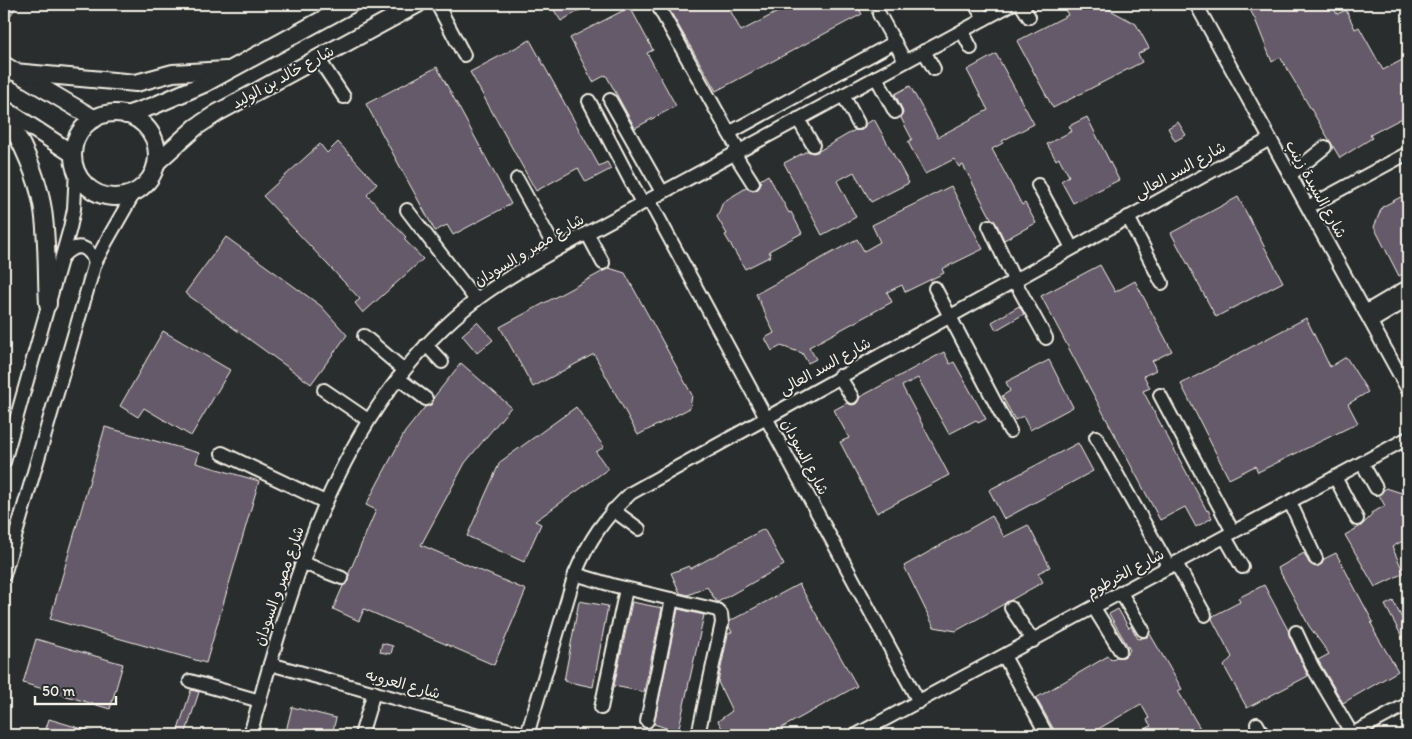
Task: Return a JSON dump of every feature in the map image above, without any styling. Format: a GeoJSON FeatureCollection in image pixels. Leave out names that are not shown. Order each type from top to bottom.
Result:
{"type":"FeatureCollection","features":[{"type":"Feature","properties":{"kind":"main road"},"geometry":{"type":"LineString","coordinates":[[126,115],[179,96],[351,4]]}},
{"type":"Feature","properties":{"kind":"main road","name":"شارع خالد بن الوليد"},"geometry":{"type":"LineString","coordinates":[[157,162],[196,128],[217,113],[418,4]]}},
{"type":"Feature","properties":{"kind":"main road"},"geometry":{"type":"LineString","coordinates":[[9,68],[136,83],[173,73],[228,70]]}},
{"type":"Feature","properties":{"kind":"main road"},"geometry":{"type":"LineString","coordinates":[[9,68],[95,119]]}},
{"type":"Feature","properties":{"kind":"main road"},"geometry":{"type":"LineString","coordinates":[[4,111],[74,162]]}},
{"type":"Feature","properties":{"kind":"main road"},"geometry":{"type":"LineString","coordinates":[[4,111],[30,165],[41,199],[48,304]]}},
{"type":"Feature","properties":{"kind":"main road"},"geometry":{"type":"LineString","coordinates":[[105,115],[126,115],[137,120],[147,128],[157,149],[157,162],[150,180],[134,193],[120,197],[104,196],[87,186],[80,178],[74,162],[75,143],[86,125],[95,119],[105,115]]}},
{"type":"Feature","properties":{"kind":"street"},"geometry":{"type":"LineString","coordinates":[[437,4],[464,55]]}},
{"type":"Feature","properties":{"kind":"street"},"geometry":{"type":"LineString","coordinates":[[657,4],[729,133],[752,183]]}},
{"type":"Feature","properties":{"kind":"street"},"geometry":{"type":"LineString","coordinates":[[975,4],[984,19]]}},
{"type":"Feature","properties":{"kind":"street","name":"شارع مصر و السودان"},"geometry":{"type":"LineString","coordinates":[[250,735],[270,664],[303,563],[326,502],[347,457],[368,420],[401,374],[426,345],[476,300],[556,250],[1012,4]]}},
{"type":"Feature","properties":{"kind":"street"},"geometry":{"type":"LineString","coordinates":[[1021,4],[1029,17]]}},
{"type":"Feature","properties":{"kind":"street","name":"شارع السيدة زينب"},"geometry":{"type":"LineString","coordinates":[[1196,4],[1408,390]]}},
{"type":"Feature","properties":{"kind":"street"},"geometry":{"type":"LineString","coordinates":[[879,14],[906,61]]}},
{"type":"Feature","properties":{"kind":"street"},"geometry":{"type":"LineString","coordinates":[[962,30],[972,48]]}},
{"type":"Feature","properties":{"kind":"street"},"geometry":{"type":"LineString","coordinates":[[729,133],[895,42]]}},
{"type":"Feature","properties":{"kind":"street"},"geometry":{"type":"LineString","coordinates":[[924,51],[934,69]]}},
{"type":"Feature","properties":{"kind":"street"},"geometry":{"type":"LineString","coordinates":[[318,58],[344,97]]}},
{"type":"Feature","properties":{"kind":"street"},"geometry":{"type":"LineString","coordinates":[[876,77],[895,112]]}},
{"type":"Feature","properties":{"kind":"street"},"geometry":{"type":"LineString","coordinates":[[843,95],[858,123]]}},
{"type":"Feature","properties":{"kind":"street"},"geometry":{"type":"LineString","coordinates":[[610,100],[662,192]]}},
{"type":"Feature","properties":{"kind":"street","name":"شارع السودان"},"geometry":{"type":"LineString","coordinates":[[588,101],[765,417],[919,702]]}},
{"type":"Feature","properties":{"kind":"street"},"geometry":{"type":"LineString","coordinates":[[798,119],[813,145]]}},
{"type":"Feature","properties":{"kind":"street","name":"شارع السد العالى"},"geometry":{"type":"LineString","coordinates":[[527,735],[575,574],[584,551],[613,510],[631,493],[839,376],[1270,139]]}},
{"type":"Feature","properties":{"kind":"street"},"geometry":{"type":"LineString","coordinates":[[1290,175],[1325,147]]}},
{"type":"Feature","properties":{"kind":"street"},"geometry":{"type":"LineString","coordinates":[[1308,207],[1408,153]]}},
{"type":"Feature","properties":{"kind":"street"},"geometry":{"type":"LineString","coordinates":[[4,462],[63,256],[74,209],[74,162]]}},
{"type":"Feature","properties":{"kind":"street"},"geometry":{"type":"LineString","coordinates":[[518,180],[556,250]]}},
{"type":"Feature","properties":{"kind":"street"},"geometry":{"type":"LineString","coordinates":[[1038,185],[1072,248]]}},
{"type":"Feature","properties":{"kind":"street"},"geometry":{"type":"LineString","coordinates":[[4,575],[96,263],[134,193]]}},
{"type":"Feature","properties":{"kind":"street"},"geometry":{"type":"LineString","coordinates":[[407,210],[476,300]]}},
{"type":"Feature","properties":{"kind":"street"},"geometry":{"type":"LineString","coordinates":[[1128,217],[1162,284]]}},
{"type":"Feature","properties":{"kind":"street"},"geometry":{"type":"LineString","coordinates":[[989,226],[1014,280],[1046,338]]}},
{"type":"Feature","properties":{"kind":"street"},"geometry":{"type":"LineString","coordinates":[[588,233],[603,263]]}},
{"type":"Feature","properties":{"kind":"street"},"geometry":{"type":"LineString","coordinates":[[63,256],[69,249],[77,247],[86,248],[92,254],[96,263]]}},
{"type":"Feature","properties":{"kind":"street"},"geometry":{"type":"LineString","coordinates":[[935,288],[1010,431]]}},
{"type":"Feature","properties":{"kind":"street"},"geometry":{"type":"LineString","coordinates":[[1368,317],[1406,295]]}},
{"type":"Feature","properties":{"kind":"street"},"geometry":{"type":"LineString","coordinates":[[364,336],[426,399]]}},
{"type":"Feature","properties":{"kind":"street"},"geometry":{"type":"LineString","coordinates":[[426,345],[442,362]]}},
{"type":"Feature","properties":{"kind":"street"},"geometry":{"type":"LineString","coordinates":[[839,376],[852,397]]}},
{"type":"Feature","properties":{"kind":"street"},"geometry":{"type":"LineString","coordinates":[[324,390],[368,420]]}},
{"type":"Feature","properties":{"kind":"street"},"geometry":{"type":"LineString","coordinates":[[1160,395],[1229,534],[1242,568]]}},
{"type":"Feature","properties":{"kind":"street"},"geometry":{"type":"LineString","coordinates":[[1096,437],[1172,565],[1205,615]]}},
{"type":"Feature","properties":{"kind":"street","name":"شارع الخرطوم"},"geometry":{"type":"LineString","coordinates":[[856,735],[1408,438]]}},
{"type":"Feature","properties":{"kind":"street"},"geometry":{"type":"LineString","coordinates":[[222,453],[326,502]]}},
{"type":"Feature","properties":{"kind":"street"},"geometry":{"type":"LineString","coordinates":[[1362,463],[1376,488]]}},
{"type":"Feature","properties":{"kind":"street"},"geometry":{"type":"LineString","coordinates":[[1335,477],[1357,520]]}},
{"type":"Feature","properties":{"kind":"street"},"geometry":{"type":"LineString","coordinates":[[1290,502],[1316,559]]}},
{"type":"Feature","properties":{"kind":"street"},"geometry":{"type":"LineString","coordinates":[[613,510],[639,530]]}},
{"type":"Feature","properties":{"kind":"street"},"geometry":{"type":"LineString","coordinates":[[303,563],[342,578]]}},
{"type":"Feature","properties":{"kind":"street"},"geometry":{"type":"LineString","coordinates":[[575,574],[717,610],[723,619],[698,735]]}},
{"type":"Feature","properties":{"kind":"street"},"geometry":{"type":"LineString","coordinates":[[601,708],[626,588]]}},
{"type":"Feature","properties":{"kind":"street"},"geometry":{"type":"LineString","coordinates":[[1121,593],[1143,630]]}},
{"type":"Feature","properties":{"kind":"street"},"geometry":{"type":"LineString","coordinates":[[647,721],[672,600]]}},
{"type":"Feature","properties":{"kind":"street"},"geometry":{"type":"LineString","coordinates":[[1011,608],[1033,641]]}},
{"type":"Feature","properties":{"kind":"street"},"geometry":{"type":"LineString","coordinates":[[1094,608],[1120,650]]}},
{"type":"Feature","properties":{"kind":"street"},"geometry":{"type":"LineString","coordinates":[[1296,632],[1312,666],[1355,734],[1408,704]]}},
{"type":"Feature","properties":{"kind":"street"},"geometry":{"type":"LineString","coordinates":[[1004,656],[1047,735]]}},
{"type":"Feature","properties":{"kind":"street","name":"شارع العروبه"},"geometry":{"type":"LineString","coordinates":[[270,664],[527,735]]}},
{"type":"Feature","properties":{"kind":"street"},"geometry":{"type":"LineString","coordinates":[[190,681],[260,701]]}},
{"type":"Feature","properties":{"kind":"street"},"geometry":{"type":"LineString","coordinates":[[361,735],[374,692]]}},
{"type":"Feature","properties":{"kind":"street"},"geometry":{"type":"LineString","coordinates":[[1257,724],[1264,735]]}},
{"type":"Feature","properties":{"kind":"building"},"geometry":{"type":"Polygon","coordinates":[[[4,4],[18,4],[10,16],[4,12],[4,4]]]}},
{"type":"Feature","properties":{"kind":"building"},"geometry":{"type":"Polygon","coordinates":[[[550,4],[591,4],[561,21],[550,4]]]}},
{"type":"Feature","properties":{"kind":"building"},"geometry":{"type":"Polygon","coordinates":[[[666,4],[727,4],[741,31],[793,4],[856,4],[862,14],[716,91],[666,4]]]}},
{"type":"Feature","properties":{"kind":"building"},"geometry":{"type":"Polygon","coordinates":[[[1062,4],[1099,4],[1136,24],[1149,48],[1138,54],[1142,62],[1053,108],[1017,41],[1068,15],[1062,4]]]}},
{"type":"Feature","properties":{"kind":"building"},"geometry":{"type":"Polygon","coordinates":[[[1247,4],[1331,4],[1337,14],[1346,10],[1355,29],[1359,27],[1383,70],[1408,57],[1408,115],[1370,135],[1372,138],[1340,158],[1280,57],[1272,62],[1247,4]]]}},
{"type":"Feature","properties":{"kind":"building"},"geometry":{"type":"Polygon","coordinates":[[[630,7],[653,50],[647,53],[676,106],[635,128],[606,75],[593,82],[570,38],[630,7]]]}},
{"type":"Feature","properties":{"kind":"building"},"geometry":{"type":"Polygon","coordinates":[[[530,40],[599,166],[607,162],[611,169],[586,182],[578,168],[536,191],[470,72],[530,40]]]}},
{"type":"Feature","properties":{"kind":"building"},"geometry":{"type":"Polygon","coordinates":[[[996,54],[1034,124],[1002,141],[1003,143],[992,149],[1022,205],[1025,203],[1036,223],[1004,240],[963,165],[959,167],[954,159],[925,174],[908,142],[912,139],[901,118],[902,109],[895,94],[910,86],[938,137],[988,110],[967,70],[996,54]]]}},
{"type":"Feature","properties":{"kind":"building"},"geometry":{"type":"Polygon","coordinates":[[[437,67],[511,204],[453,235],[447,225],[435,231],[366,104],[437,67]]]}},
{"type":"Feature","properties":{"kind":"building"},"geometry":{"type":"Polygon","coordinates":[[[1087,117],[1119,180],[1073,203],[1061,181],[1069,176],[1059,158],[1056,160],[1047,144],[1072,131],[1069,126],[1087,117]]]}},
{"type":"Feature","properties":{"kind":"building"},"geometry":{"type":"Polygon","coordinates":[[[874,119],[909,183],[871,202],[854,172],[837,181],[856,217],[822,235],[784,163],[807,151],[817,152],[855,130],[862,130],[866,124],[874,119]]]}},
{"type":"Feature","properties":{"kind":"building"},"geometry":{"type":"Polygon","coordinates":[[[1178,122],[1186,135],[1175,141],[1168,128],[1178,122]]]}},
{"type":"Feature","properties":{"kind":"building"},"geometry":{"type":"Polygon","coordinates":[[[338,142],[377,184],[367,195],[406,237],[404,239],[423,259],[363,313],[355,303],[360,299],[263,196],[320,144],[327,153],[338,142]]]}},
{"type":"Feature","properties":{"kind":"building"},"geometry":{"type":"Polygon","coordinates":[[[768,175],[802,233],[769,251],[771,256],[745,269],[717,217],[723,202],[746,188],[753,191],[757,190],[760,186],[760,180],[768,175]]]}},
{"type":"Feature","properties":{"kind":"building"},"geometry":{"type":"Polygon","coordinates":[[[951,186],[983,249],[942,269],[944,273],[905,292],[902,285],[887,292],[892,302],[809,347],[816,359],[808,363],[802,353],[781,346],[772,351],[765,338],[774,333],[756,294],[857,239],[864,251],[880,242],[872,225],[951,186]]]}},
{"type":"Feature","properties":{"kind":"building"},"geometry":{"type":"Polygon","coordinates":[[[1408,193],[1408,271],[1399,276],[1374,227],[1382,207],[1408,193]]]}},
{"type":"Feature","properties":{"kind":"building"},"geometry":{"type":"Polygon","coordinates":[[[1238,197],[1283,282],[1216,317],[1171,233],[1238,197]]]}},
{"type":"Feature","properties":{"kind":"building"},"geometry":{"type":"Polygon","coordinates":[[[226,237],[321,306],[347,335],[311,384],[185,293],[226,237]]]}},
{"type":"Feature","properties":{"kind":"building"},"geometry":{"type":"Polygon","coordinates":[[[1100,265],[1115,292],[1135,281],[1172,351],[1152,361],[1156,370],[1144,376],[1150,388],[1143,391],[1212,518],[1196,527],[1185,507],[1160,520],[1041,296],[1100,265]]]}},
{"type":"Feature","properties":{"kind":"building"},"geometry":{"type":"Polygon","coordinates":[[[609,268],[625,273],[692,395],[690,408],[638,435],[594,354],[533,387],[500,327],[609,268]]]}},
{"type":"Feature","properties":{"kind":"building"},"geometry":{"type":"Polygon","coordinates":[[[1019,306],[1024,314],[996,330],[992,322],[1019,306]]]}},
{"type":"Feature","properties":{"kind":"building"},"geometry":{"type":"Polygon","coordinates":[[[1306,318],[1330,367],[1346,357],[1368,392],[1348,404],[1358,423],[1258,472],[1255,466],[1229,479],[1181,384],[1306,318]]]}},
{"type":"Feature","properties":{"kind":"building"},"geometry":{"type":"Polygon","coordinates":[[[477,322],[493,340],[477,353],[462,335],[477,322]]]}},
{"type":"Feature","properties":{"kind":"building"},"geometry":{"type":"Polygon","coordinates":[[[163,331],[230,370],[191,436],[144,408],[138,417],[120,406],[163,331]]]}},
{"type":"Feature","properties":{"kind":"building"},"geometry":{"type":"Polygon","coordinates":[[[944,352],[950,364],[954,362],[986,419],[978,423],[976,420],[949,434],[918,378],[902,386],[949,475],[877,513],[840,442],[849,438],[834,410],[847,403],[856,404],[860,397],[944,352]]]}},
{"type":"Feature","properties":{"kind":"building"},"geometry":{"type":"Polygon","coordinates":[[[1049,360],[1073,407],[1030,430],[1023,416],[1015,420],[1002,396],[1010,391],[1006,382],[1049,360]]]}},
{"type":"Feature","properties":{"kind":"building"},"geometry":{"type":"Polygon","coordinates":[[[461,363],[511,407],[465,463],[421,545],[526,590],[494,665],[364,609],[359,621],[333,609],[343,586],[349,581],[349,573],[376,510],[366,505],[405,432],[425,407],[432,404],[434,397],[461,363]]]}},
{"type":"Feature","properties":{"kind":"building"},"geometry":{"type":"Polygon","coordinates":[[[576,407],[604,447],[596,452],[608,469],[535,521],[541,524],[524,562],[467,536],[500,462],[576,407]]]}},
{"type":"Feature","properties":{"kind":"building"},"geometry":{"type":"Polygon","coordinates":[[[105,427],[199,453],[196,463],[259,481],[206,663],[50,619],[105,427]]]}},
{"type":"Feature","properties":{"kind":"building"},"geometry":{"type":"Polygon","coordinates":[[[1078,443],[1093,471],[1004,519],[989,490],[1078,443]]]}},
{"type":"Feature","properties":{"kind":"building"},"geometry":{"type":"Polygon","coordinates":[[[1386,488],[1408,495],[1408,538],[1392,547],[1404,573],[1375,587],[1345,535],[1361,526],[1372,515],[1371,513],[1385,506],[1379,495],[1386,488]]]}},
{"type":"Feature","properties":{"kind":"building"},"geometry":{"type":"Polygon","coordinates":[[[992,516],[1004,537],[1028,525],[1050,567],[1038,573],[1043,582],[956,631],[934,627],[904,566],[992,516]]]}},
{"type":"Feature","properties":{"kind":"building"},"geometry":{"type":"Polygon","coordinates":[[[764,529],[784,565],[718,602],[707,587],[688,595],[680,593],[671,573],[689,566],[690,569],[764,529]]]}},
{"type":"Feature","properties":{"kind":"building"},"geometry":{"type":"Polygon","coordinates":[[[1304,553],[1309,563],[1316,567],[1322,564],[1324,559],[1336,553],[1373,622],[1371,623],[1374,631],[1398,671],[1343,703],[1318,660],[1329,654],[1309,626],[1278,568],[1304,553]]]}},
{"type":"Feature","properties":{"kind":"building"},"geometry":{"type":"Polygon","coordinates":[[[799,584],[857,686],[769,735],[726,735],[718,721],[732,711],[718,682],[728,634],[732,632],[729,627],[730,621],[799,584]]]}},
{"type":"Feature","properties":{"kind":"building"},"geometry":{"type":"Polygon","coordinates":[[[1264,585],[1288,630],[1308,676],[1247,708],[1224,666],[1232,657],[1212,619],[1213,616],[1240,602],[1238,598],[1264,585]]]}},
{"type":"Feature","properties":{"kind":"building"},"geometry":{"type":"Polygon","coordinates":[[[579,601],[608,606],[593,687],[564,681],[579,601]]]}},
{"type":"Feature","properties":{"kind":"building"},"geometry":{"type":"Polygon","coordinates":[[[1393,601],[1403,620],[1408,618],[1408,648],[1385,605],[1393,601]]]}},
{"type":"Feature","properties":{"kind":"building"},"geometry":{"type":"Polygon","coordinates":[[[632,602],[662,608],[644,692],[614,686],[632,602]]]}},
{"type":"Feature","properties":{"kind":"building"},"geometry":{"type":"Polygon","coordinates":[[[678,609],[704,615],[678,732],[654,724],[678,609]]]}},
{"type":"Feature","properties":{"kind":"building"},"geometry":{"type":"Polygon","coordinates":[[[1118,609],[1138,639],[1147,637],[1150,634],[1182,689],[1178,691],[1204,735],[1134,735],[1151,726],[1141,704],[1088,735],[1057,735],[1036,698],[1108,656],[1111,660],[1116,657],[1124,657],[1127,654],[1130,650],[1109,614],[1118,609]]]}},
{"type":"Feature","properties":{"kind":"building"},"geometry":{"type":"Polygon","coordinates":[[[36,639],[123,664],[110,709],[23,683],[36,639]]]}},
{"type":"Feature","properties":{"kind":"building"},"geometry":{"type":"Polygon","coordinates":[[[382,643],[393,646],[391,654],[380,652],[382,643]]]}},
{"type":"Feature","properties":{"kind":"building"},"geometry":{"type":"Polygon","coordinates":[[[191,690],[199,692],[185,735],[177,733],[191,690]]]}},
{"type":"Feature","properties":{"kind":"building"},"geometry":{"type":"Polygon","coordinates":[[[292,707],[336,718],[332,735],[285,735],[292,707]]]}},
{"type":"Feature","properties":{"kind":"building"},"geometry":{"type":"Polygon","coordinates":[[[49,719],[96,733],[95,735],[44,735],[49,719]]]}}]}
